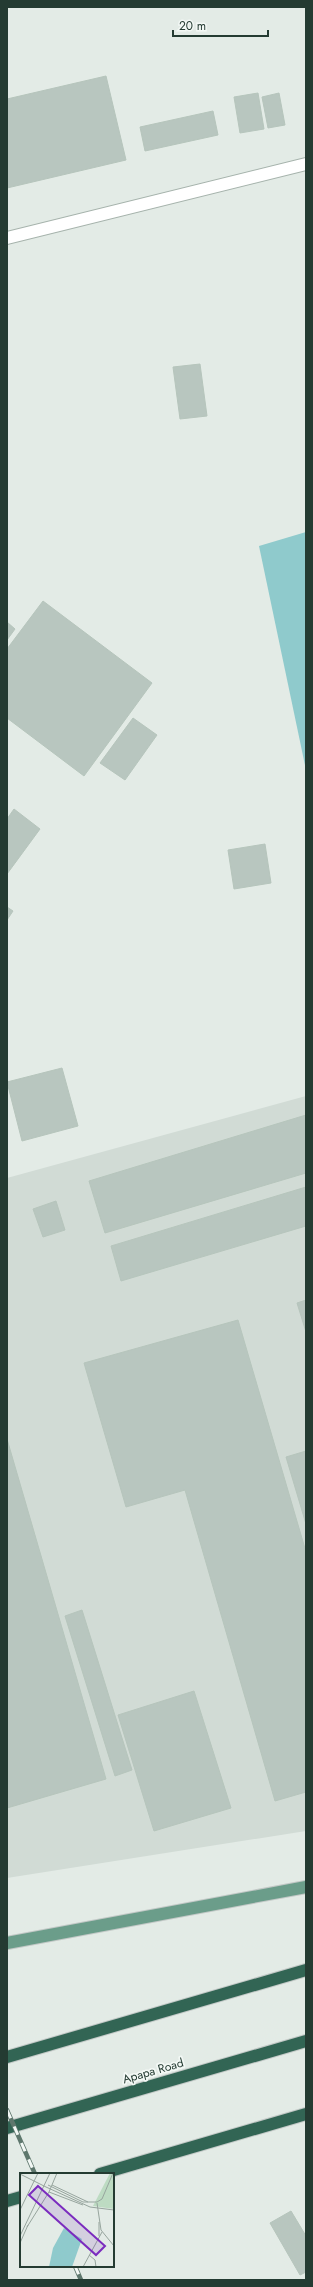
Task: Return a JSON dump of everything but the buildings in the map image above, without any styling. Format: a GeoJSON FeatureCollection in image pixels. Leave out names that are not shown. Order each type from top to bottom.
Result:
{"type":"FeatureCollection","features":[{"type":"Feature","properties":{"kind":"highway"},"geometry":{"type":"LineString","coordinates":[[7,2057],[306,1970]]}},
{"type":"Feature","properties":{"kind":"highway","name":"Apapa Road"},"geometry":{"type":"LineString","coordinates":[[7,2128],[306,2041]]}},
{"type":"Feature","properties":{"kind":"highway"},"geometry":{"type":"LineString","coordinates":[[103,2173],[306,2114]]}},
{"type":"Feature","properties":{"kind":"highway"},"geometry":{"type":"LineString","coordinates":[[7,2201],[20,2197]]}},
{"type":"Feature","properties":{"kind":"main road"},"geometry":{"type":"LineString","coordinates":[[7,1943],[306,1887]]}},
{"type":"Feature","properties":{"kind":"lane"},"geometry":{"type":"LineString","coordinates":[[7,238],[306,164]]}},
{"type":"Feature","properties":{"kind":"shaded area"},"geometry":{"type":"Polygon","coordinates":[[[306,1096],[306,1831],[7,1878],[7,1178],[306,1096]]]}},
{"type":"Feature","properties":{"kind":"water"},"geometry":{"type":"Polygon","coordinates":[[[306,532],[306,770],[259,546],[306,532]]]}},
{"type":"Feature","properties":{"kind":"railway"},"geometry":{"type":"LineString","coordinates":[[7,2110],[35,2173]]}},
{"type":"Feature","properties":{"kind":"railway"},"geometry":{"type":"LineString","coordinates":[[75,2267],[81,2280]]}}]}
